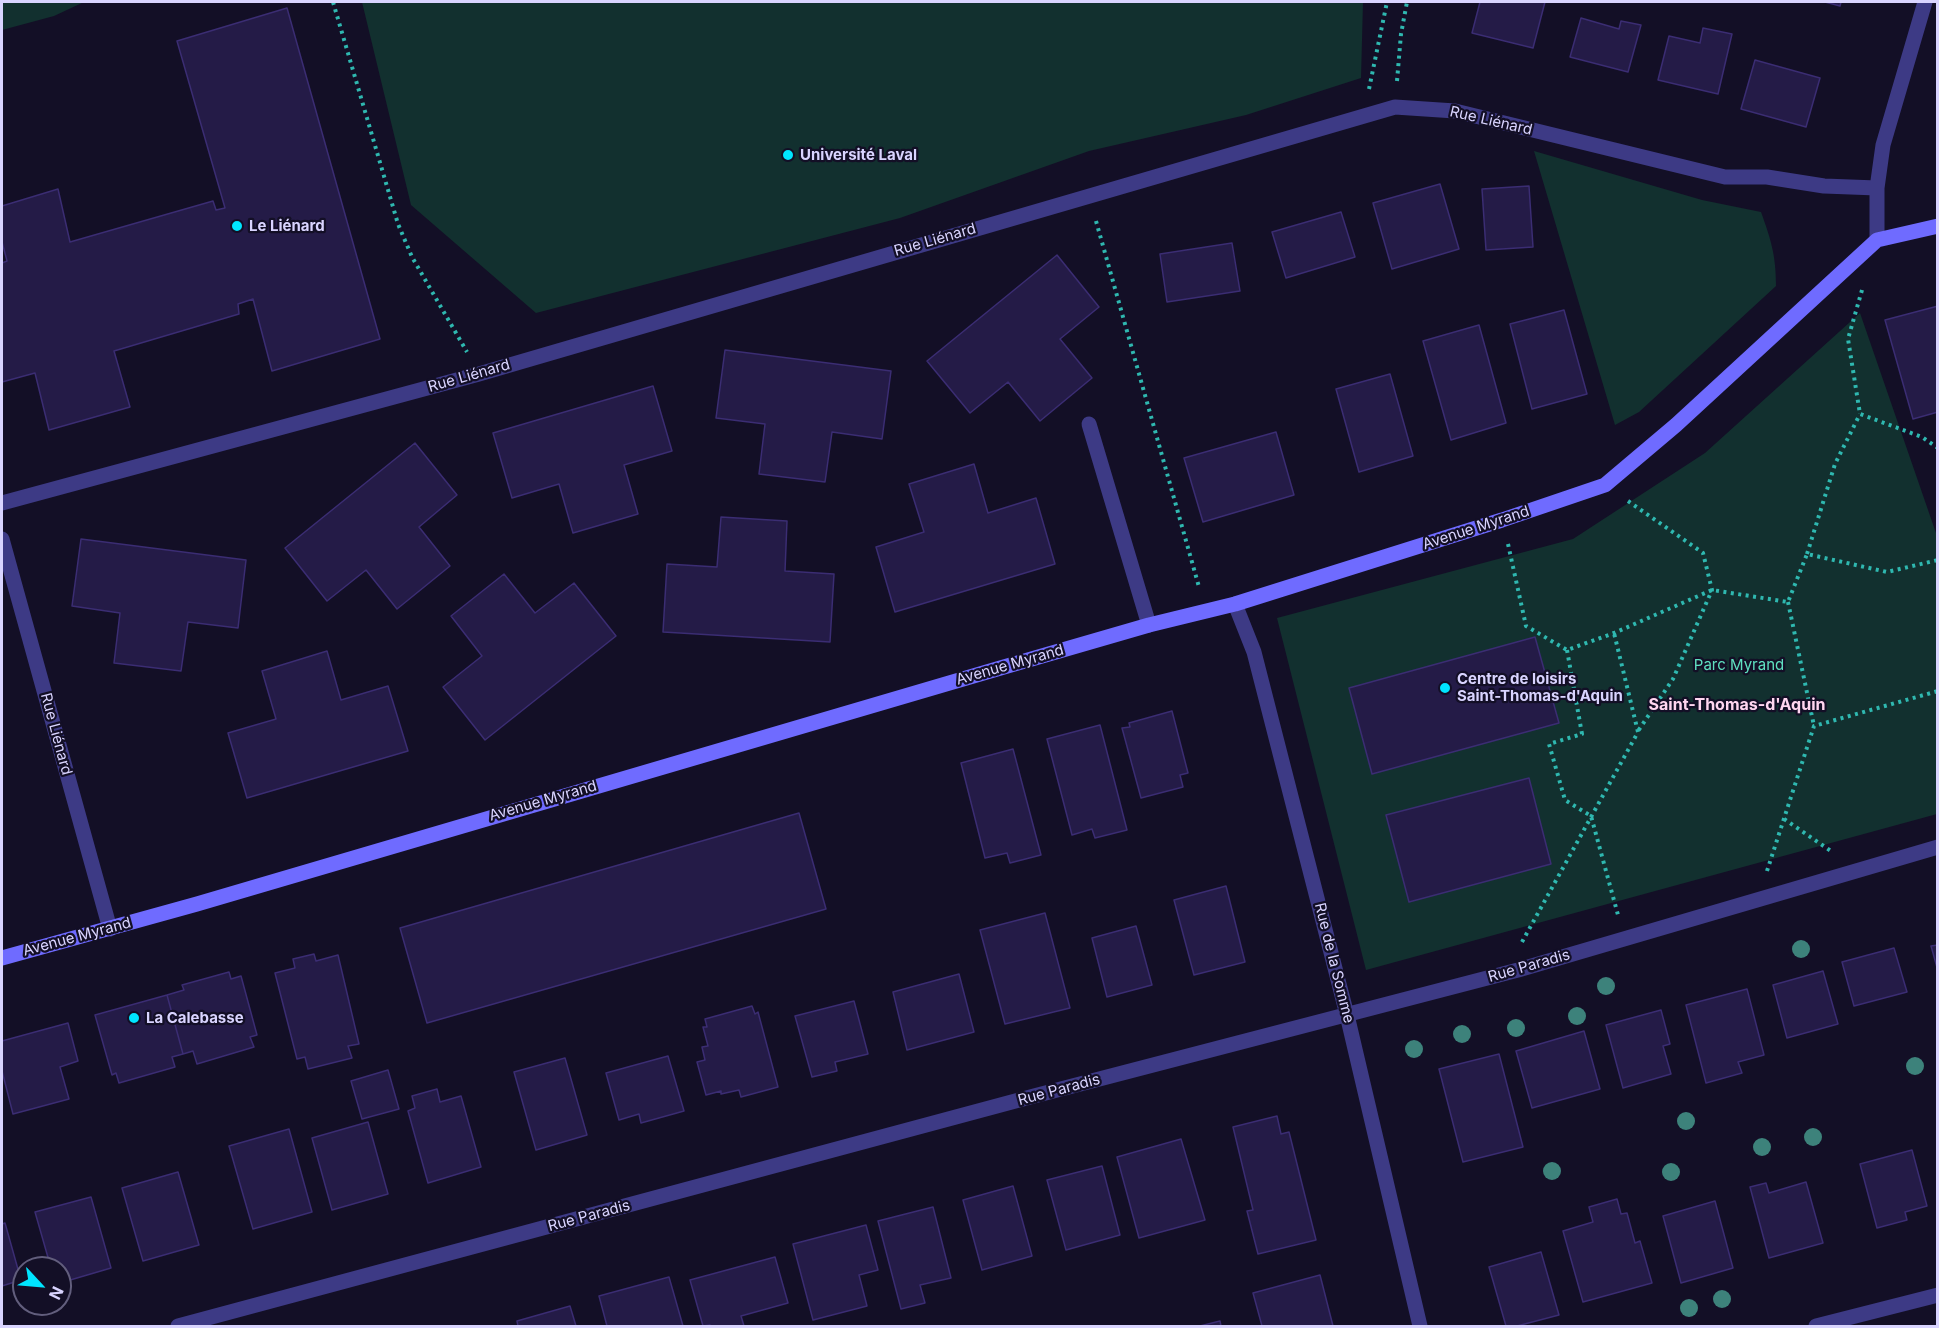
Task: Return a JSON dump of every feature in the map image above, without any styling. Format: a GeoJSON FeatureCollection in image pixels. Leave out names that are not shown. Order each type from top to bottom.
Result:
{"type":"FeatureCollection","features":[{"type":"Feature","properties":{"kind":"street"},"geometry":{"type":"LineString","coordinates":[[1877,240],[1877,188],[1883,144],[1925,2]]}},
{"type":"Feature","properties":{"kind":"street","name":"Rue Liénard"},"geometry":{"type":"LineString","coordinates":[[2,503],[479,374],[1395,106],[1455,111],[1725,177],[1767,177],[1824,186],[1877,188]]}},
{"type":"Feature","properties":{"kind":"street","name":"Avenue Myrand"},"geometry":{"type":"LineString","coordinates":[[2,958],[110,929],[1149,625],[1235,604],[1503,520],[1605,485],[1676,425],[1877,240],[1938,226]]}},
{"type":"Feature","properties":{"kind":"street"},"geometry":{"type":"LineString","coordinates":[[1089,424],[1149,625]]}},
{"type":"Feature","properties":{"kind":"street","name":"Rue Liénard"},"geometry":{"type":"LineString","coordinates":[[2,538],[110,929]]}},
{"type":"Feature","properties":{"kind":"street","name":"Rue de la Somme"},"geometry":{"type":"LineString","coordinates":[[1235,604],[1254,652],[1347,1015],[1420,1326]]}},
{"type":"Feature","properties":{"kind":"street","name":"Rue Paradis"},"geometry":{"type":"LineString","coordinates":[[178,1326],[1518,970],[1938,847]]}},
{"type":"Feature","properties":{"kind":"street"},"geometry":{"type":"LineString","coordinates":[[1816,1326],[1938,1295]]}},
{"type":"Feature","properties":{"kind":"path"},"geometry":{"type":"LineString","coordinates":[[333,2],[398,224],[412,257],[479,374]]}},
{"type":"Feature","properties":{"kind":"path"},"geometry":{"type":"LineString","coordinates":[[1364,116],[1387,2]]}},
{"type":"Feature","properties":{"kind":"path"},"geometry":{"type":"LineString","coordinates":[[1395,106],[1401,34],[1407,2]]}},
{"type":"Feature","properties":{"kind":"path"},"geometry":{"type":"LineString","coordinates":[[1090,194],[1199,587],[1235,604]]}},
{"type":"Feature","properties":{"kind":"path"},"geometry":{"type":"LineString","coordinates":[[1757,900],[1814,726],[1788,602],[1807,554],[1835,464],[1860,414],[1848,339],[1864,284]]}},
{"type":"Feature","properties":{"kind":"path"},"geometry":{"type":"LineString","coordinates":[[1860,414],[1922,437],[1938,448]]}},
{"type":"Feature","properties":{"kind":"path"},"geometry":{"type":"LineString","coordinates":[[1518,970],[1521,944],[1638,732],[1673,679],[1712,590],[1702,553],[1605,485]]}},
{"type":"Feature","properties":{"kind":"path"},"geometry":{"type":"LineString","coordinates":[[1503,520],[1526,626],[1567,650],[1582,734],[1549,744],[1565,800],[1591,816],[1624,939]]}},
{"type":"Feature","properties":{"kind":"path"},"geometry":{"type":"LineString","coordinates":[[1807,554],[1887,572],[1938,560]]}},
{"type":"Feature","properties":{"kind":"path"},"geometry":{"type":"LineString","coordinates":[[1567,650],[1614,633],[1712,590],[1788,602]]}},
{"type":"Feature","properties":{"kind":"path"},"geometry":{"type":"LineString","coordinates":[[1614,633],[1638,732]]}},
{"type":"Feature","properties":{"kind":"path"},"geometry":{"type":"LineString","coordinates":[[1814,726],[1938,691]]}},
{"type":"Feature","properties":{"kind":"path"},"geometry":{"type":"LineString","coordinates":[[1784,819],[1859,870]]}},
{"type":"Feature","properties":{"kind":"green space"},"geometry":{"type":"Polygon","coordinates":[[[2,2],[84,2],[54,16],[2,30],[2,2]]]}},
{"type":"Feature","properties":{"kind":"green space","name":"Université Laval"},"geometry":{"type":"Polygon","coordinates":[[[362,2],[1363,2],[1361,78],[1246,115],[1089,151],[900,218],[536,313],[411,205],[362,2]]]}},
{"type":"Feature","properties":{"kind":"green space"},"geometry":{"type":"Polygon","coordinates":[[[1534,151],[1702,200],[1761,212],[1770,240],[1774,256],[1776,286],[1639,412],[1615,425],[1534,151]]]}},
{"type":"Feature","properties":{"kind":"green space","name":"Parc Myrand"},"geometry":{"type":"Polygon","coordinates":[[[1860,313],[1937,536],[1937,814],[1366,970],[1277,618],[1573,539],[1705,453],[1860,313]]]}},
{"type":"Feature","properties":{"kind":"building"},"geometry":{"type":"Polygon","coordinates":[[[1480,2],[1545,2],[1533,48],[1472,33],[1480,2]]]}},
{"type":"Feature","properties":{"kind":"building"},"geometry":{"type":"Polygon","coordinates":[[[1825,2],[1841,2],[1840,6],[1825,2]]]}},
{"type":"Feature","properties":{"kind":"building","name":"Le Liénard"},"geometry":{"type":"Polygon","coordinates":[[[287,8],[380,339],[272,371],[253,299],[238,304],[239,314],[114,351],[130,407],[49,430],[35,373],[2,382],[2,263],[7,261],[2,242],[2,206],[58,189],[70,242],[213,201],[216,210],[225,208],[177,41],[287,8]]]}},
{"type":"Feature","properties":{"kind":"building"},"geometry":{"type":"Polygon","coordinates":[[[1581,18],[1619,29],[1621,21],[1641,25],[1628,72],[1570,57],[1581,18]]]}},
{"type":"Feature","properties":{"kind":"building"},"geometry":{"type":"Polygon","coordinates":[[[1703,28],[1732,34],[1718,94],[1658,80],[1669,36],[1700,43],[1703,28]]]}},
{"type":"Feature","properties":{"kind":"building"},"geometry":{"type":"Polygon","coordinates":[[[1755,60],[1820,78],[1806,127],[1741,109],[1755,60]]]}},
{"type":"Feature","properties":{"kind":"building"},"geometry":{"type":"Polygon","coordinates":[[[1440,184],[1459,249],[1392,269],[1373,203],[1440,184]]]}},
{"type":"Feature","properties":{"kind":"building"},"geometry":{"type":"Polygon","coordinates":[[[1529,186],[1533,247],[1486,250],[1482,189],[1529,186]]]}},
{"type":"Feature","properties":{"kind":"building"},"geometry":{"type":"Polygon","coordinates":[[[1341,212],[1355,257],[1286,278],[1272,232],[1341,212]]]}},
{"type":"Feature","properties":{"kind":"building"},"geometry":{"type":"Polygon","coordinates":[[[1232,243],[1240,291],[1167,302],[1160,254],[1232,243]]]}},
{"type":"Feature","properties":{"kind":"building"},"geometry":{"type":"Polygon","coordinates":[[[1057,255],[1099,307],[1060,339],[1092,378],[1040,421],[1008,382],[970,413],[927,361],[1057,255]]]}},
{"type":"Feature","properties":{"kind":"building"},"geometry":{"type":"Polygon","coordinates":[[[1938,306],[1938,412],[1913,419],[1885,320],[1938,306]]]}},
{"type":"Feature","properties":{"kind":"building"},"geometry":{"type":"Polygon","coordinates":[[[1564,310],[1587,394],[1532,409],[1510,324],[1564,310]]]}},
{"type":"Feature","properties":{"kind":"building"},"geometry":{"type":"Polygon","coordinates":[[[1479,325],[1506,423],[1451,440],[1423,341],[1479,325]]]}},
{"type":"Feature","properties":{"kind":"building"},"geometry":{"type":"Polygon","coordinates":[[[725,350],[891,371],[882,439],[832,432],[825,482],[759,474],[765,424],[716,418],[725,350]]]}},
{"type":"Feature","properties":{"kind":"building"},"geometry":{"type":"Polygon","coordinates":[[[1390,374],[1413,456],[1359,472],[1336,389],[1390,374]]]}},
{"type":"Feature","properties":{"kind":"building"},"geometry":{"type":"Polygon","coordinates":[[[653,386],[672,451],[624,465],[638,514],[573,533],[559,484],[512,498],[493,433],[653,386]]]}},
{"type":"Feature","properties":{"kind":"building"},"geometry":{"type":"Polygon","coordinates":[[[1276,432],[1294,495],[1203,522],[1184,458],[1276,432]]]}},
{"type":"Feature","properties":{"kind":"building"},"geometry":{"type":"Polygon","coordinates":[[[415,443],[457,495],[419,527],[450,566],[397,609],[366,570],[327,601],[285,548],[415,443]]]}},
{"type":"Feature","properties":{"kind":"building"},"geometry":{"type":"Polygon","coordinates":[[[974,464],[988,513],[1036,498],[1055,564],[895,612],[876,547],[924,532],[909,484],[974,464]]]}},
{"type":"Feature","properties":{"kind":"building"},"geometry":{"type":"Polygon","coordinates":[[[721,517],[787,521],[785,571],[834,574],[830,642],[663,632],[667,564],[717,567],[721,517]]]}},
{"type":"Feature","properties":{"kind":"building"},"geometry":{"type":"Polygon","coordinates":[[[81,539],[246,560],[238,628],[188,622],[181,671],[114,663],[120,613],[72,606],[81,539]]]}},
{"type":"Feature","properties":{"kind":"building"},"geometry":{"type":"Polygon","coordinates":[[[504,574],[535,613],[574,583],[616,636],[485,740],[443,687],[482,656],[451,616],[504,574]]]}},
{"type":"Feature","properties":{"kind":"building"},"geometry":{"type":"Polygon","coordinates":[[[1535,637],[1559,723],[1372,774],[1349,688],[1535,637]]]}},
{"type":"Feature","properties":{"kind":"building"},"geometry":{"type":"Polygon","coordinates":[[[327,651],[341,700],[388,686],[408,751],[247,798],[228,733],[276,719],[262,671],[327,651]]]}},
{"type":"Feature","properties":{"kind":"building"},"geometry":{"type":"Polygon","coordinates":[[[1172,711],[1188,773],[1180,775],[1183,787],[1141,798],[1122,728],[1130,727],[1129,723],[1172,711]]]}},
{"type":"Feature","properties":{"kind":"building"},"geometry":{"type":"Polygon","coordinates":[[[1100,725],[1127,830],[1095,838],[1092,829],[1072,835],[1047,739],[1100,725]]]}},
{"type":"Feature","properties":{"kind":"building"},"geometry":{"type":"Polygon","coordinates":[[[1013,749],[1041,855],[1010,863],[1007,853],[985,858],[961,763],[1013,749]]]}},
{"type":"Feature","properties":{"kind":"building"},"geometry":{"type":"Polygon","coordinates":[[[1529,778],[1551,864],[1409,902],[1386,815],[1529,778]]]}},
{"type":"Feature","properties":{"kind":"building"},"geometry":{"type":"Polygon","coordinates":[[[799,813],[826,909],[427,1023],[400,928],[799,813]]]}},
{"type":"Feature","properties":{"kind":"building"},"geometry":{"type":"Polygon","coordinates":[[[1226,886],[1245,962],[1194,975],[1174,900],[1226,886]]]}},
{"type":"Feature","properties":{"kind":"building"},"geometry":{"type":"Polygon","coordinates":[[[1045,913],[1070,1008],[1005,1024],[980,930],[1045,913]]]}},
{"type":"Feature","properties":{"kind":"building"},"geometry":{"type":"Polygon","coordinates":[[[1136,926],[1152,985],[1107,997],[1092,938],[1136,926]]]}},
{"type":"Feature","properties":{"kind":"building"},"geometry":{"type":"Polygon","coordinates":[[[1938,945],[1938,971],[1931,946],[1938,945]]]}},
{"type":"Feature","properties":{"kind":"building"},"geometry":{"type":"Polygon","coordinates":[[[1894,948],[1907,992],[1854,1006],[1842,962],[1894,948]]]}},
{"type":"Feature","properties":{"kind":"building"},"geometry":{"type":"Polygon","coordinates":[[[314,954],[316,961],[338,955],[359,1044],[348,1046],[352,1058],[308,1069],[305,1057],[297,1059],[275,973],[295,968],[293,959],[314,954]]]}},
{"type":"Feature","properties":{"kind":"building"},"geometry":{"type":"Polygon","coordinates":[[[1823,971],[1838,1024],[1787,1038],[1773,985],[1823,971]]]}},
{"type":"Feature","properties":{"kind":"building"},"geometry":{"type":"Polygon","coordinates":[[[229,972],[231,979],[241,976],[257,1035],[250,1037],[254,1047],[197,1064],[193,1051],[183,1054],[167,995],[184,990],[182,985],[229,972]]]}},
{"type":"Feature","properties":{"kind":"building"},"geometry":{"type":"Polygon","coordinates":[[[959,974],[974,1032],[907,1050],[893,992],[959,974]]]}},
{"type":"Feature","properties":{"kind":"building"},"geometry":{"type":"Polygon","coordinates":[[[1747,989],[1764,1055],[1738,1062],[1742,1073],[1706,1083],[1686,1005],[1747,989]]]}},
{"type":"Feature","properties":{"kind":"building"},"geometry":{"type":"Polygon","coordinates":[[[167,995],[183,1054],[172,1057],[175,1067],[119,1083],[116,1073],[112,1075],[95,1015],[167,995]]]}},
{"type":"Feature","properties":{"kind":"building"},"geometry":{"type":"Polygon","coordinates":[[[854,1001],[868,1054],[835,1062],[837,1071],[812,1077],[795,1016],[854,1001]]]}},
{"type":"Feature","properties":{"kind":"building"},"geometry":{"type":"Polygon","coordinates":[[[752,1006],[755,1014],[758,1012],[778,1087],[741,1097],[739,1090],[706,1095],[697,1062],[705,1060],[702,1047],[708,1046],[703,1027],[707,1027],[705,1019],[752,1006]]]}},
{"type":"Feature","properties":{"kind":"building"},"geometry":{"type":"Polygon","coordinates":[[[1661,1010],[1670,1044],[1663,1046],[1671,1074],[1623,1088],[1606,1025],[1661,1010]]]}},
{"type":"Feature","properties":{"kind":"building"},"geometry":{"type":"Polygon","coordinates":[[[68,1023],[78,1061],[60,1067],[69,1099],[13,1114],[2,1071],[2,1041],[68,1023]]]}},
{"type":"Feature","properties":{"kind":"building"},"geometry":{"type":"Polygon","coordinates":[[[1584,1031],[1600,1089],[1532,1108],[1516,1051],[1584,1031]]]}},
{"type":"Feature","properties":{"kind":"building"},"geometry":{"type":"Polygon","coordinates":[[[1499,1054],[1523,1147],[1463,1162],[1439,1069],[1499,1054]]]}},
{"type":"Feature","properties":{"kind":"building"},"geometry":{"type":"Polygon","coordinates":[[[668,1056],[684,1111],[641,1123],[639,1114],[619,1120],[606,1073],[668,1056]]]}},
{"type":"Feature","properties":{"kind":"building"},"geometry":{"type":"Polygon","coordinates":[[[565,1058],[587,1135],[536,1150],[514,1072],[565,1058]]]}},
{"type":"Feature","properties":{"kind":"building"},"geometry":{"type":"Polygon","coordinates":[[[388,1070],[399,1109],[362,1119],[351,1081],[388,1070]]]}},
{"type":"Feature","properties":{"kind":"building"},"geometry":{"type":"Polygon","coordinates":[[[437,1089],[440,1102],[461,1096],[481,1167],[428,1183],[408,1111],[415,1108],[412,1096],[437,1089]]]}},
{"type":"Feature","properties":{"kind":"building"},"geometry":{"type":"Polygon","coordinates":[[[1277,1116],[1281,1134],[1289,1132],[1316,1240],[1258,1254],[1247,1211],[1253,1210],[1233,1127],[1277,1116]]]}},
{"type":"Feature","properties":{"kind":"building"},"geometry":{"type":"Polygon","coordinates":[[[368,1122],[388,1194],[332,1210],[312,1138],[368,1122]]]}},
{"type":"Feature","properties":{"kind":"building"},"geometry":{"type":"Polygon","coordinates":[[[289,1129],[312,1212],[253,1229],[229,1146],[289,1129]]]}},
{"type":"Feature","properties":{"kind":"building"},"geometry":{"type":"Polygon","coordinates":[[[1181,1139],[1205,1220],[1139,1238],[1117,1157],[1181,1139]]]}},
{"type":"Feature","properties":{"kind":"building"},"geometry":{"type":"Polygon","coordinates":[[[1912,1150],[1927,1206],[1905,1212],[1907,1220],[1877,1228],[1860,1164],[1912,1150]]]}},
{"type":"Feature","properties":{"kind":"building"},"geometry":{"type":"Polygon","coordinates":[[[1102,1166],[1120,1235],[1066,1250],[1047,1180],[1102,1166]]]}},
{"type":"Feature","properties":{"kind":"building"},"geometry":{"type":"Polygon","coordinates":[[[178,1172],[199,1245],[143,1261],[122,1188],[178,1172]]]}},
{"type":"Feature","properties":{"kind":"building"},"geometry":{"type":"Polygon","coordinates":[[[1806,1182],[1823,1243],[1769,1258],[1750,1187],[1766,1183],[1769,1193],[1806,1182]]]}},
{"type":"Feature","properties":{"kind":"building"},"geometry":{"type":"Polygon","coordinates":[[[1013,1186],[1032,1256],[982,1270],[963,1200],[1013,1186]]]}},
{"type":"Feature","properties":{"kind":"building"},"geometry":{"type":"Polygon","coordinates":[[[91,1197],[111,1268],[72,1279],[72,1256],[48,1256],[35,1212],[91,1197]]]}},
{"type":"Feature","properties":{"kind":"building"},"geometry":{"type":"Polygon","coordinates":[[[1617,1199],[1621,1214],[1627,1213],[1635,1243],[1640,1241],[1652,1283],[1583,1302],[1563,1231],[1593,1222],[1589,1207],[1617,1199]]]}},
{"type":"Feature","properties":{"kind":"building"},"geometry":{"type":"Polygon","coordinates":[[[1715,1201],[1733,1268],[1681,1283],[1663,1216],[1715,1201]]]}},
{"type":"Feature","properties":{"kind":"building"},"geometry":{"type":"Polygon","coordinates":[[[933,1207],[951,1278],[920,1285],[925,1303],[901,1309],[878,1221],[933,1207]]]}},
{"type":"Feature","properties":{"kind":"building"},"geometry":{"type":"Polygon","coordinates":[[[5,1223],[14,1256],[12,1256],[12,1283],[2,1286],[2,1224],[5,1223]]]}},
{"type":"Feature","properties":{"kind":"building"},"geometry":{"type":"Polygon","coordinates":[[[866,1225],[878,1270],[859,1275],[867,1306],[813,1320],[793,1244],[866,1225]]]}},
{"type":"Feature","properties":{"kind":"building"},"geometry":{"type":"Polygon","coordinates":[[[1541,1252],[1559,1315],[1517,1326],[1506,1326],[1489,1267],[1541,1252]]]}},
{"type":"Feature","properties":{"kind":"building"},"geometry":{"type":"Polygon","coordinates":[[[775,1257],[788,1303],[741,1316],[744,1326],[703,1326],[690,1280],[775,1257]]]}},
{"type":"Feature","properties":{"kind":"building"},"geometry":{"type":"Polygon","coordinates":[[[1320,1275],[1333,1326],[1262,1326],[1253,1293],[1320,1275]]]}},
{"type":"Feature","properties":{"kind":"building"},"geometry":{"type":"Polygon","coordinates":[[[669,1277],[683,1326],[607,1326],[599,1296],[669,1277]]]}},
{"type":"Feature","properties":{"kind":"building"},"geometry":{"type":"Polygon","coordinates":[[[570,1306],[576,1326],[518,1326],[517,1321],[570,1306]]]}},
{"type":"Feature","properties":{"kind":"building"},"geometry":{"type":"Polygon","coordinates":[[[1220,1321],[1221,1326],[1200,1326],[1220,1321]]]}},
{"type":"Feature","properties":{"kind":"place","name":"Université Laval"},"geometry":{"type":"Point","coordinates":[788,155]}},
{"type":"Feature","properties":{"kind":"place","name":"Le Liénard"},"geometry":{"type":"Point","coordinates":[237,226]}},
{"type":"Feature","properties":{"kind":"place","name":"Centre de loisirs Saint-Thomas-d'Aquin"},"geometry":{"type":"Point","coordinates":[1445,688]}},
{"type":"Feature","properties":{"kind":"place","name":"La Calebasse"},"geometry":{"type":"Point","coordinates":[134,1018]}},
{"type":"Feature","properties":{"kind":"district","name":"Saint-Thomas-d'Aquin"},"geometry":{"type":"Point","coordinates":[1737,705]}}]}
